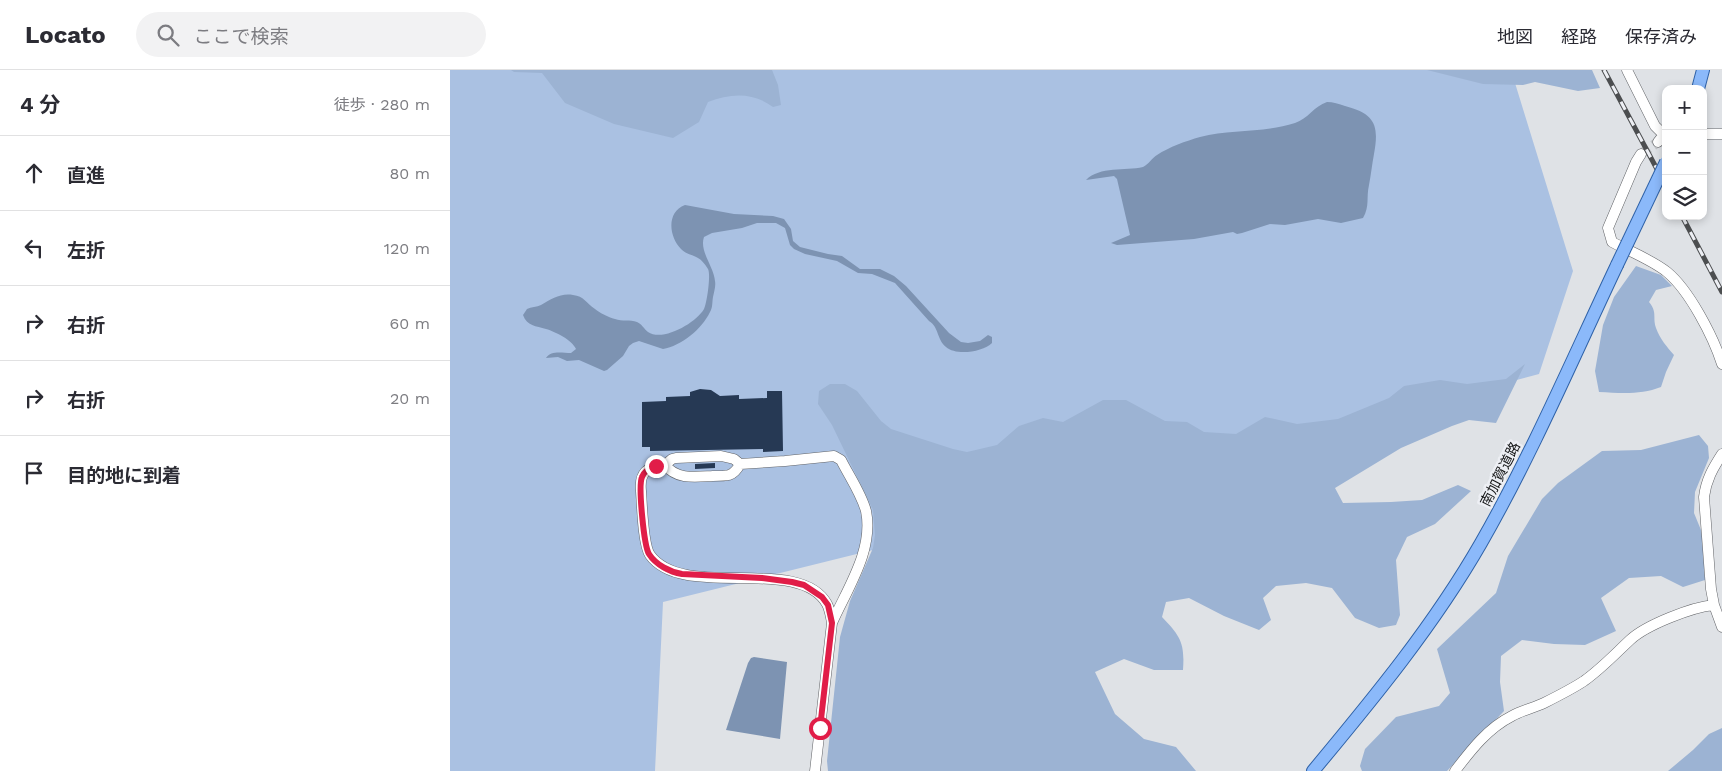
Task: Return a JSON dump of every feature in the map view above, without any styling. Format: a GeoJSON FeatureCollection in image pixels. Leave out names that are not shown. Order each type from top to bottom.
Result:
{"type":"FeatureCollection","features":[{"type":"Feature","properties":{"kind":"main road"},"geometry":{"type":"LineString","coordinates":[[1699,85],[1703,70]]}},
{"type":"Feature","properties":{"kind":"main road","name":"南加賀道路"},"geometry":{"type":"LineString","coordinates":[[1313,771],[1359,716],[1422,632],[1450,592],[1480,543],[1513,484],[1662,170]]}},
{"type":"Feature","properties":{"kind":"street"},"geometry":{"type":"LineString","coordinates":[[1627,70],[1655,126],[1662,132]]}},
{"type":"Feature","properties":{"kind":"street"},"geometry":{"type":"LineString","coordinates":[[1707,134],[1722,134]]}},
{"type":"Feature","properties":{"kind":"street"},"geometry":{"type":"LineString","coordinates":[[1658,142],[1662,138]]}},
{"type":"Feature","properties":{"kind":"street"},"geometry":{"type":"LineString","coordinates":[[1642,154],[1636,162],[1608,228],[1612,242],[1665,270],[1678,281],[1689,296],[1718,351],[1722,364]]}},
{"type":"Feature","properties":{"kind":"street"},"geometry":{"type":"LineString","coordinates":[[1722,454],[1710,474],[1704,497],[1711,589],[1722,627]]}},
{"type":"Feature","properties":{"kind":"street"},"geometry":{"type":"LineString","coordinates":[[815,771],[832,623],[853,578],[868,536],[864,505],[841,460],[834,456],[785,462],[740,464],[734,459],[721,456],[676,458],[665,465],[649,469],[642,475],[640,483],[644,533],[649,554],[659,564],[673,572],[682,574],[762,578],[804,585],[822,597],[828,605],[832,623]]}},
{"type":"Feature","properties":{"kind":"street"},"geometry":{"type":"LineString","coordinates":[[665,465],[671,472],[689,477],[731,475],[740,464]]}},
{"type":"Feature","properties":{"kind":"street"},"geometry":{"type":"LineString","coordinates":[[1455,771],[1491,730],[1511,716],[1543,703],[1586,680],[1600,669],[1631,638],[1664,620],[1701,606],[1714,604]]}},
{"type":"Feature","properties":{"kind":"shaded area"},"geometry":{"type":"Polygon","coordinates":[[[450,70],[1511,70],[1573,271],[1539,374],[893,545],[663,602],[655,771],[450,771],[450,70]]]}},
{"type":"Feature","properties":{"kind":"shaded area"},"geometry":{"type":"Polygon","coordinates":[[[511,70],[772,70],[778,85],[781,105],[773,107],[750,96],[733,96],[717,99],[708,102],[699,122],[673,138],[614,124],[565,103],[542,73],[514,72],[511,70]]]}},
{"type":"Feature","properties":{"kind":"shaded area"},"geometry":{"type":"Polygon","coordinates":[[[1427,70],[1592,70],[1600,88],[1578,91],[1535,82],[1523,85],[1483,84],[1427,70]]]}},
{"type":"Feature","properties":{"kind":"shaded area"},"geometry":{"type":"Polygon","coordinates":[[[1327,102],[1355,109],[1369,117],[1373,122],[1376,136],[1367,206],[1363,218],[1341,223],[1318,219],[1285,225],[1270,224],[1237,234],[1233,232],[1194,239],[1117,245],[1111,243],[1130,235],[1117,179],[1114,176],[1086,180],[1092,176],[1105,171],[1143,167],[1155,156],[1167,149],[1200,137],[1272,128],[1295,123],[1304,119],[1318,106],[1327,102]]]}},
{"type":"Feature","properties":{"kind":"shaded area"},"geometry":{"type":"Polygon","coordinates":[[[685,205],[734,214],[773,216],[784,219],[791,229],[793,241],[800,247],[842,256],[860,269],[880,269],[894,276],[906,286],[949,333],[961,342],[980,341],[988,335],[992,337],[992,343],[976,351],[950,350],[941,341],[935,327],[895,283],[872,274],[858,273],[837,261],[805,254],[790,245],[785,228],[776,223],[757,223],[742,228],[712,233],[704,237],[703,248],[715,283],[712,306],[702,325],[684,340],[663,349],[639,341],[633,343],[623,356],[604,371],[579,360],[567,361],[558,357],[546,358],[554,353],[571,353],[576,349],[571,342],[559,334],[529,323],[523,315],[527,309],[539,306],[560,296],[580,297],[604,315],[618,320],[637,322],[648,332],[654,334],[662,335],[679,330],[700,314],[704,309],[707,295],[709,272],[701,260],[681,249],[674,238],[671,225],[675,213],[685,205]]]}},
{"type":"Feature","properties":{"kind":"shaded area"},"geometry":{"type":"Polygon","coordinates":[[[1636,266],[1661,275],[1672,286],[1656,290],[1649,302],[1654,312],[1658,332],[1674,355],[1661,387],[1638,392],[1599,392],[1595,371],[1603,325],[1614,297],[1636,266]]]}},
{"type":"Feature","properties":{"kind":"shaded area"},"geometry":{"type":"Polygon","coordinates":[[[1525,364],[1496,423],[1469,420],[1452,426],[1401,448],[1335,488],[1343,503],[1422,500],[1458,485],[1471,491],[1435,524],[1407,537],[1396,560],[1400,615],[1396,625],[1379,628],[1355,618],[1332,588],[1306,583],[1276,586],[1263,598],[1271,620],[1259,630],[1224,616],[1189,598],[1166,602],[1162,617],[1180,640],[1183,653],[1183,670],[1154,670],[1124,659],[1095,672],[1115,714],[1144,739],[1176,747],[1196,771],[828,771],[827,761],[840,637],[850,601],[873,548],[875,535],[873,510],[832,425],[818,404],[819,391],[830,384],[845,384],[857,391],[881,421],[891,429],[967,452],[997,445],[1019,426],[1043,418],[1063,422],[1103,400],[1126,400],[1165,421],[1187,422],[1204,432],[1236,434],[1265,417],[1297,424],[1338,419],[1389,398],[1404,386],[1440,380],[1467,384],[1506,379],[1525,364]]]}},
{"type":"Feature","properties":{"kind":"shaded area"},"geometry":{"type":"Polygon","coordinates":[[[1699,435],[1708,446],[1709,458],[1695,492],[1694,513],[1703,535],[1705,580],[1683,587],[1661,576],[1629,578],[1601,598],[1616,631],[1585,645],[1522,640],[1501,656],[1500,682],[1504,711],[1447,771],[1362,771],[1360,766],[1365,749],[1396,717],[1439,706],[1450,693],[1437,649],[1496,593],[1508,556],[1542,499],[1558,483],[1602,451],[1641,450],[1699,435]]]}},
{"type":"Feature","properties":{"kind":"shaded area"},"geometry":{"type":"Polygon","coordinates":[[[754,657],[787,662],[780,739],[726,730],[748,663],[754,657]]]}},
{"type":"Feature","properties":{"kind":"shaded area"},"geometry":{"type":"Polygon","coordinates":[[[1722,728],[1722,771],[1668,771],[1709,734],[1722,728]]]}},
{"type":"Feature","properties":{"kind":"building"},"geometry":{"type":"Polygon","coordinates":[[[700,389],[711,390],[720,396],[739,395],[739,399],[767,398],[767,391],[782,391],[783,451],[763,452],[763,449],[650,451],[650,447],[642,447],[642,402],[666,401],[666,397],[690,396],[690,392],[700,389]]]}},
{"type":"Feature","properties":{"kind":"building"},"geometry":{"type":"Polygon","coordinates":[[[715,463],[715,468],[695,469],[695,464],[715,463]]]}},
{"type":"Feature","properties":{"kind":"tunnel"},"geometry":{"type":"LineString","coordinates":[[1641,154],[1658,142]]}},
{"type":"Feature","properties":{"kind":"railway"},"geometry":{"type":"LineString","coordinates":[[1604,70],[1662,179]]}},
{"type":"Feature","properties":{"kind":"railway"},"geometry":{"type":"LineString","coordinates":[[1684,220],[1722,292]]}},
{"type":"Feature","properties":{"kind":"route"},"geometry":{"type":"LineString","coordinates":[[656,466],[642,475],[640,483],[644,533],[649,554],[659,564],[666,569],[682,574],[762,578],[792,582],[814,590],[828,605],[832,623],[820,728]]}}]}
